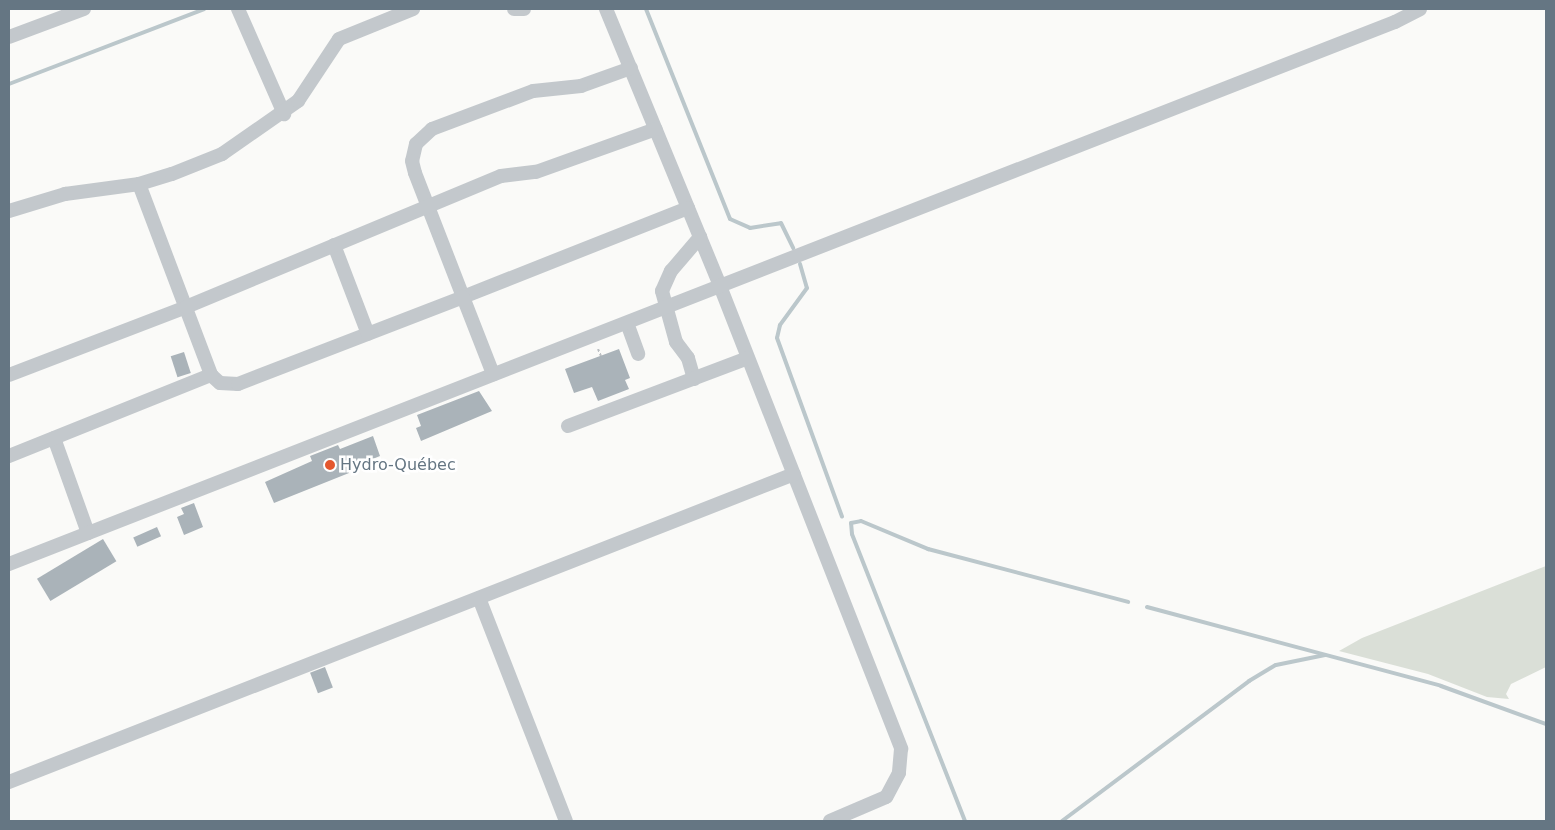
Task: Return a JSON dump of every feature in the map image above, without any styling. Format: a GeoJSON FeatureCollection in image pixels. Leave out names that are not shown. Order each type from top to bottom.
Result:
{"type":"FeatureCollection","features":[{"type":"Feature","properties":{"kind":"lane"},"geometry":{"type":"LineString","coordinates":[[9,38],[84,9]]}},
{"type":"Feature","properties":{"kind":"lane"},"geometry":{"type":"LineString","coordinates":[[238,9],[284,114]]}},
{"type":"Feature","properties":{"kind":"lane"},"geometry":{"type":"LineString","coordinates":[[9,211],[65,194],[139,184],[172,174],[222,154],[284,114],[306,92],[339,39],[413,9]]}},
{"type":"Feature","properties":{"kind":"lane"},"geometry":{"type":"LineString","coordinates":[[514,9],[523,9]]}},
{"type":"Feature","properties":{"kind":"lane"},"geometry":{"type":"LineString","coordinates":[[606,9],[720,286],[901,749],[899,773],[886,797],[830,821]]}},
{"type":"Feature","properties":{"kind":"lane"},"geometry":{"type":"LineString","coordinates":[[9,564],[1395,22],[1420,9]]}},
{"type":"Feature","properties":{"kind":"lane"},"geometry":{"type":"LineString","coordinates":[[493,374],[412,161],[416,144],[432,129],[534,91],[581,86],[631,68]]}},
{"type":"Feature","properties":{"kind":"lane"},"geometry":{"type":"LineString","coordinates":[[9,375],[186,307],[501,176],[536,172],[656,129]]}},
{"type":"Feature","properties":{"kind":"lane"},"geometry":{"type":"LineString","coordinates":[[139,184],[212,375],[220,383],[238,384],[688,208]]}},
{"type":"Feature","properties":{"kind":"lane"},"geometry":{"type":"LineString","coordinates":[[694,379],[688,358],[676,342],[665,308],[662,291],[665,281],[700,238]]}},
{"type":"Feature","properties":{"kind":"lane"},"geometry":{"type":"LineString","coordinates":[[334,246],[368,334]]}},
{"type":"Feature","properties":{"kind":"lane"},"geometry":{"type":"LineString","coordinates":[[627,323],[638,354]]}},
{"type":"Feature","properties":{"kind":"lane"},"geometry":{"type":"LineString","coordinates":[[568,426],[748,358]]}},
{"type":"Feature","properties":{"kind":"lane"},"geometry":{"type":"LineString","coordinates":[[9,456],[212,375]]}},
{"type":"Feature","properties":{"kind":"lane"},"geometry":{"type":"LineString","coordinates":[[54,438],[88,533]]}},
{"type":"Feature","properties":{"kind":"lane"},"geometry":{"type":"LineString","coordinates":[[9,782],[794,474]]}},
{"type":"Feature","properties":{"kind":"lane"},"geometry":{"type":"LineString","coordinates":[[479,598],[566,821]]}},
{"type":"Feature","properties":{"kind":"shaded area"},"geometry":{"type":"Polygon","coordinates":[[[1546,566],[1546,667],[1511,684],[1506,694],[1509,699],[1487,697],[1428,674],[1339,651],[1362,638],[1546,566]]]}},
{"type":"Feature","properties":{"kind":"building"},"geometry":{"type":"Polygon","coordinates":[[[619,349],[630,378],[625,380],[629,389],[598,401],[592,387],[574,393],[565,369],[619,349]]]}},
{"type":"Feature","properties":{"kind":"building"},"geometry":{"type":"Polygon","coordinates":[[[184,352],[191,373],[177,377],[171,356],[184,352]]]}},
{"type":"Feature","properties":{"kind":"building","name":"Hydro-Québec"},"geometry":{"type":"Polygon","coordinates":[[[479,391],[492,411],[421,441],[416,428],[421,426],[417,415],[479,391]]]}},
{"type":"Feature","properties":{"kind":"building","name":"Hydro-Québec"},"geometry":{"type":"Polygon","coordinates":[[[373,436],[380,456],[348,469],[349,473],[274,503],[265,482],[312,461],[310,456],[338,445],[340,449],[373,436]]]}},
{"type":"Feature","properties":{"kind":"building"},"geometry":{"type":"Polygon","coordinates":[[[194,503],[203,527],[184,535],[177,517],[184,514],[181,508],[194,503]]]}},
{"type":"Feature","properties":{"kind":"building"},"geometry":{"type":"Polygon","coordinates":[[[157,527],[161,536],[137,547],[133,538],[157,527]]]}},
{"type":"Feature","properties":{"kind":"building"},"geometry":{"type":"Polygon","coordinates":[[[103,539],[116,561],[50,601],[37,579],[103,539]]]}},
{"type":"Feature","properties":{"kind":"building"},"geometry":{"type":"Polygon","coordinates":[[[325,667],[333,688],[318,693],[310,673],[325,667]]]}},
{"type":"Feature","properties":{"kind":"waterway"},"geometry":{"type":"LineString","coordinates":[[9,84],[204,9]]}},
{"type":"Feature","properties":{"kind":"waterway"},"geometry":{"type":"LineString","coordinates":[[646,9],[730,219],[750,228],[781,223],[793,248]]}},
{"type":"Feature","properties":{"kind":"waterway"},"geometry":{"type":"LineString","coordinates":[[800,264],[807,288],[780,325],[777,338],[842,517]]}},
{"type":"Feature","properties":{"kind":"waterway"},"geometry":{"type":"LineString","coordinates":[[965,821],[852,534],[851,523],[861,521],[928,549],[1128,602]]}},
{"type":"Feature","properties":{"kind":"waterway"},"geometry":{"type":"LineString","coordinates":[[1147,607],[1441,686],[1546,724]]}},
{"type":"Feature","properties":{"kind":"waterway"},"geometry":{"type":"LineString","coordinates":[[1062,821],[1249,681],[1276,665],[1325,655]]}},
{"type":"Feature","properties":{"kind":"place","name":"Hydro-Québec"},"geometry":{"type":"Point","coordinates":[330,465]}}]}
